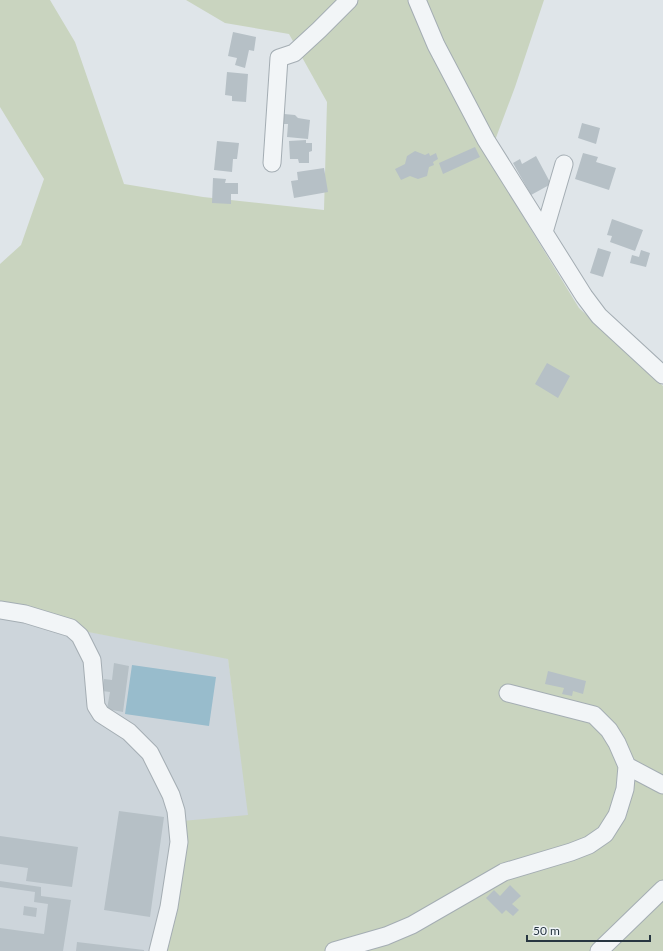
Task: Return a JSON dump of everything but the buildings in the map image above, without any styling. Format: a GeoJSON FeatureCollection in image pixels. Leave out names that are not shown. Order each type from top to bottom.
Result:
{"type":"FeatureCollection","features":[{"type":"Feature","properties":{"kind":"lane"},"geometry":{"type":"LineString","coordinates":[[272,164],[279,58],[294,53],[349,0]]}},
{"type":"Feature","properties":{"kind":"lane"},"geometry":{"type":"LineString","coordinates":[[417,0],[436,45],[486,140],[584,296],[599,316],[663,375]]}},
{"type":"Feature","properties":{"kind":"lane"},"geometry":{"type":"LineString","coordinates":[[544,232],[564,164]]}},
{"type":"Feature","properties":{"kind":"lane"},"geometry":{"type":"LineString","coordinates":[[0,610],[25,614],[71,628],[80,636],[92,660],[96,706],[101,714],[129,732],[150,753],[171,796],[176,811],[179,842],[169,907],[158,951]]}},
{"type":"Feature","properties":{"kind":"lane"},"geometry":{"type":"LineString","coordinates":[[334,951],[386,936],[412,925],[504,872],[589,845],[605,834],[617,816],[625,789],[627,766],[617,743],[609,730],[594,715],[508,693]]}},
{"type":"Feature","properties":{"kind":"lane"},"geometry":{"type":"LineString","coordinates":[[627,766],[663,785]]}},
{"type":"Feature","properties":{"kind":"lane"},"geometry":{"type":"LineString","coordinates":[[599,951],[663,889]]}},
{"type":"Feature","properties":{"kind":"shaded area"},"geometry":{"type":"Polygon","coordinates":[[[0,615],[228,658],[249,815],[156,951],[0,951],[0,615]]]}},
{"type":"Feature","properties":{"kind":"green space"},"geometry":{"type":"Polygon","coordinates":[[[0,0],[50,0],[75,42],[124,184],[203,197],[324,210],[327,102],[289,34],[225,23],[186,0],[544,0],[515,87],[488,159],[579,308],[663,386],[663,951],[156,951],[182,821],[248,815],[228,659],[0,615],[0,264],[21,245],[44,179],[0,107],[0,0]]]}},
{"type":"Feature","properties":{"kind":"water"},"geometry":{"type":"Polygon","coordinates":[[[132,665],[216,677],[209,726],[125,714],[132,665]]]}}]}
